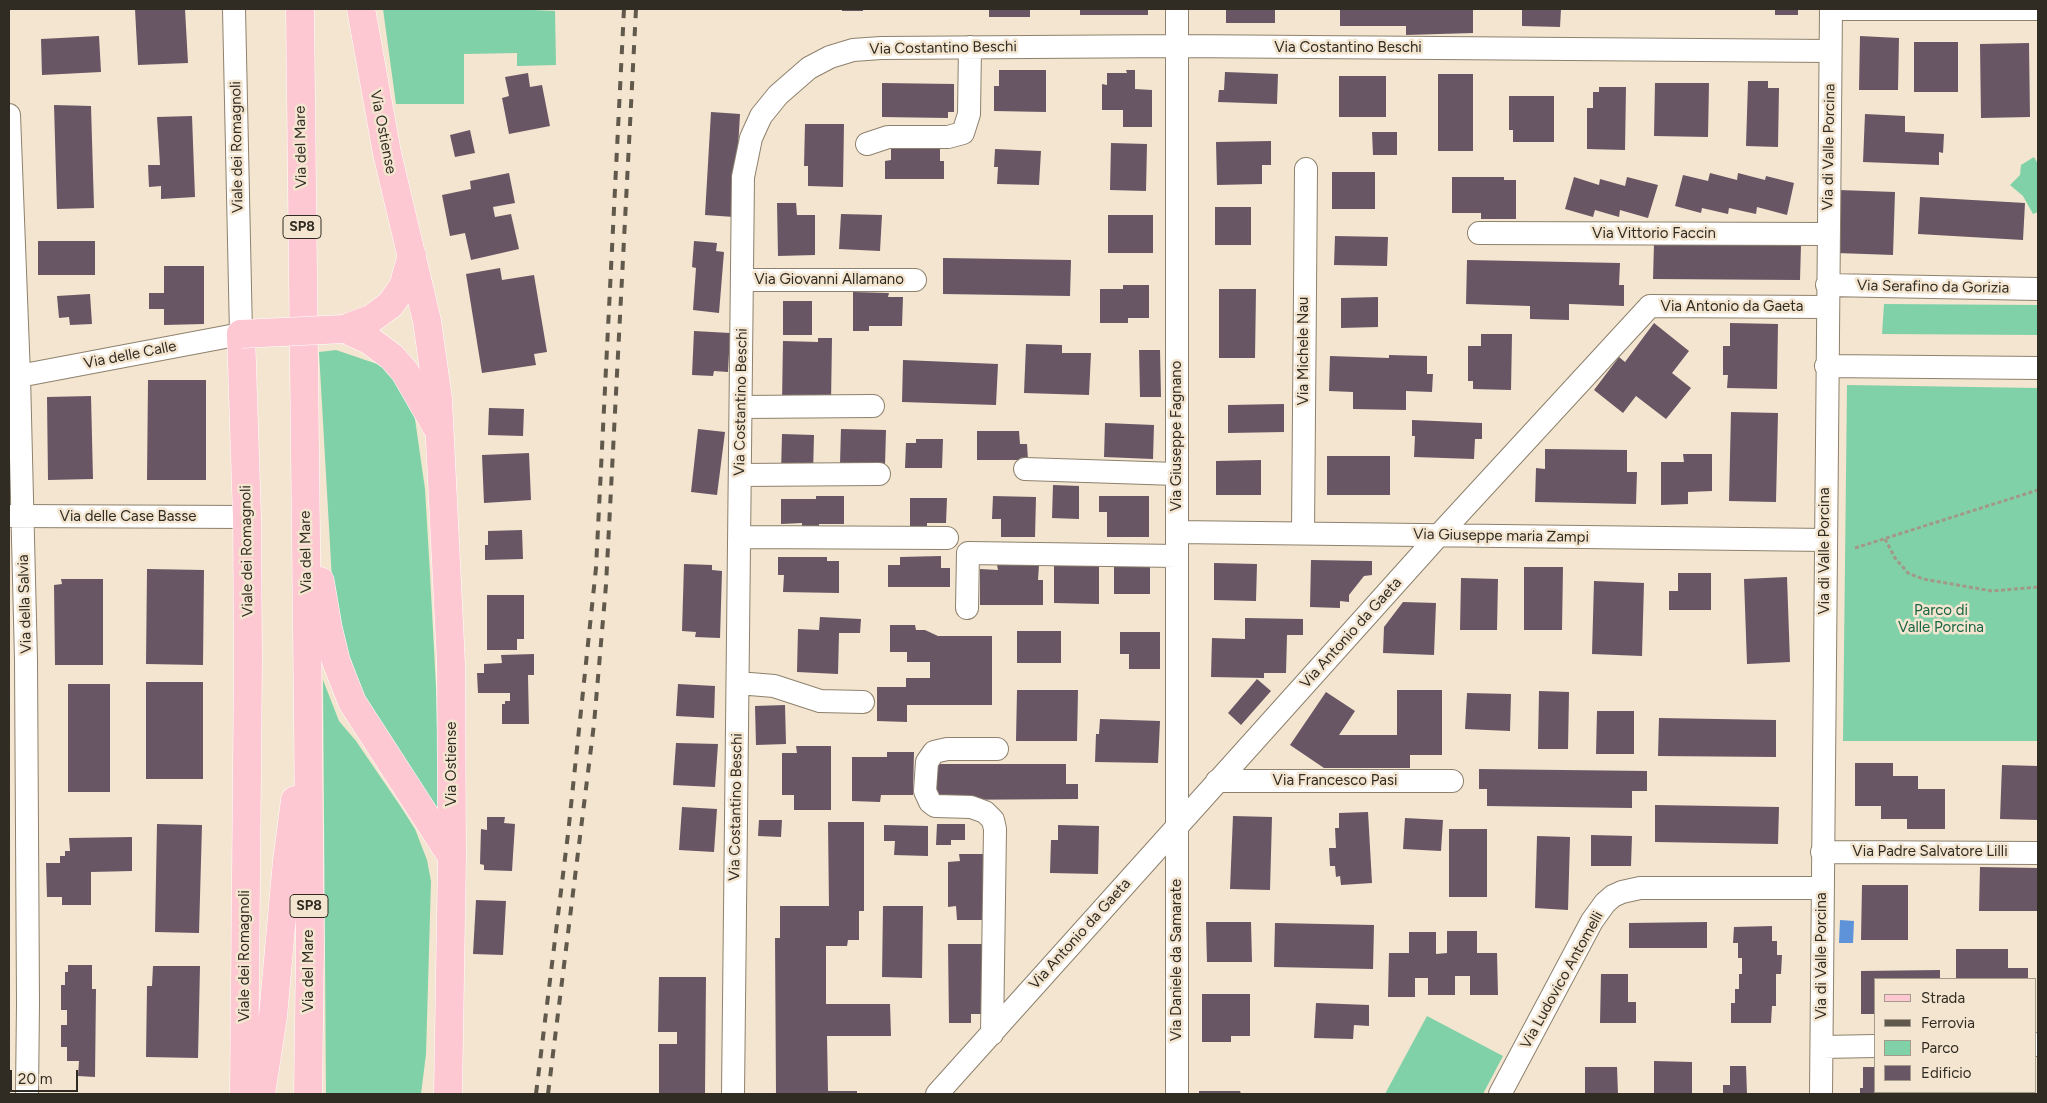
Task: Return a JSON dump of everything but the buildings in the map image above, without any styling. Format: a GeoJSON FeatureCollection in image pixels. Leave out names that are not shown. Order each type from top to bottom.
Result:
{"type":"FeatureCollection","features":[{"type":"Feature","properties":{"kind":"main road","name":"Via del Mare"},"geometry":{"type":"LineString","coordinates":[[300,9],[310,947],[308,1094]]}},
{"type":"Feature","properties":{"kind":"main road","name":"Via Ostiense"},"geometry":{"type":"LineString","coordinates":[[362,9],[385,145],[427,320],[433,356],[440,434],[451,641],[452,857],[446,1090]]}},
{"type":"Feature","properties":{"kind":"main road","name":"Via Ostiense"},"geometry":{"type":"LineString","coordinates":[[241,334],[344,329],[371,319],[390,305],[403,287],[412,254]]}},
{"type":"Feature","properties":{"kind":"main road","name":"Via Ostiense"},"geometry":{"type":"LineString","coordinates":[[344,329],[376,345],[392,357],[409,378],[440,434]]}},
{"type":"Feature","properties":{"kind":"main road","name":"Viale dei Romagnoli"},"geometry":{"type":"LineString","coordinates":[[241,334],[247,517],[248,660],[244,1094]]}},
{"type":"Feature","properties":{"kind":"main road"},"geometry":{"type":"LineString","coordinates":[[304,446],[323,600],[331,642],[341,677],[357,712],[452,857]]}},
{"type":"Feature","properties":{"kind":"main road"},"geometry":{"type":"LineString","coordinates":[[261,1094],[273,1016],[290,835],[308,717]]}},
{"type":"Feature","properties":{"kind":"street","name":"Viale dei Romagnoli"},"geometry":{"type":"LineString","coordinates":[[234,9],[241,334]]}},
{"type":"Feature","properties":{"kind":"street","name":"Via Giuseppe Fagnano"},"geometry":{"type":"LineString","coordinates":[[1176,826],[1177,9]]}},
{"type":"Feature","properties":{"kind":"street"},"geometry":{"type":"LineString","coordinates":[[1831,9],[2038,9]]}},
{"type":"Feature","properties":{"kind":"street","name":"Via di Valle Porcina"},"geometry":{"type":"LineString","coordinates":[[1821,1094],[1826,366],[1831,9]]}},
{"type":"Feature","properties":{"kind":"street","name":"Via Costantino Beschi"},"geometry":{"type":"LineString","coordinates":[[733,1094],[743,177],[746,156],[755,128],[761,116],[778,95],[809,68],[830,57],[853,50],[880,48],[1178,46],[1830,51]]}},
{"type":"Feature","properties":{"kind":"street"},"geometry":{"type":"LineString","coordinates":[[866,144],[888,137],[948,137],[963,132],[969,114],[970,47]]}},
{"type":"Feature","properties":{"kind":"street","name":"Via della Salvia"},"geometry":{"type":"LineString","coordinates":[[9,115],[11,281],[19,376],[15,516],[18,757],[18,1003],[27,1094]]}},
{"type":"Feature","properties":{"kind":"street","name":"Via Michele Nau"},"geometry":{"type":"LineString","coordinates":[[1303,533],[1306,169]]}},
{"type":"Feature","properties":{"kind":"street","name":"Via Vittorio Faccin"},"geometry":{"type":"LineString","coordinates":[[1479,233],[1828,234]]}},
{"type":"Feature","properties":{"kind":"street","name":"Via Giovanni Allamano"},"geometry":{"type":"LineString","coordinates":[[743,280],[915,280]]}},
{"type":"Feature","properties":{"kind":"street","name":"Via Serafino da Gorizia"},"geometry":{"type":"LineString","coordinates":[[1827,296],[2038,289]]}},
{"type":"Feature","properties":{"kind":"street","name":"Via Antonio da Gaeta"},"geometry":{"type":"LineString","coordinates":[[937,1094],[1438,535],[1650,306],[1827,296]]}},
{"type":"Feature","properties":{"kind":"street","name":"Via delle Calle"},"geometry":{"type":"LineString","coordinates":[[19,376],[241,334]]}},
{"type":"Feature","properties":{"kind":"street"},"geometry":{"type":"LineString","coordinates":[[1826,366],[2038,368]]}},
{"type":"Feature","properties":{"kind":"street"},"geometry":{"type":"LineString","coordinates":[[741,407],[873,406]]}},
{"type":"Feature","properties":{"kind":"street"},"geometry":{"type":"LineString","coordinates":[[1025,469],[1177,474]]}},
{"type":"Feature","properties":{"kind":"street"},"geometry":{"type":"LineString","coordinates":[[740,474],[879,474]]}},
{"type":"Feature","properties":{"kind":"street","name":"Via delle Case Basse"},"geometry":{"type":"LineString","coordinates":[[15,516],[247,517]]}},
{"type":"Feature","properties":{"kind":"street","name":"Via Giuseppe maria Zampi"},"geometry":{"type":"LineString","coordinates":[[1177,532],[1826,540]]}},
{"type":"Feature","properties":{"kind":"street"},"geometry":{"type":"LineString","coordinates":[[740,537],[947,538]]}},
{"type":"Feature","properties":{"kind":"street"},"geometry":{"type":"LineString","coordinates":[[968,608],[968,553],[1177,556]]}},
{"type":"Feature","properties":{"kind":"street"},"geometry":{"type":"LineString","coordinates":[[738,683],[774,686],[820,701],[863,702]]}},
{"type":"Feature","properties":{"kind":"street"},"geometry":{"type":"LineString","coordinates":[[992,1034],[996,829],[989,815],[977,809],[935,806],[927,798],[926,784],[927,762],[934,752],[947,749],[998,749]]}},
{"type":"Feature","properties":{"kind":"street","name":"Via Francesco Pasi"},"geometry":{"type":"LineString","coordinates":[[1217,780],[1452,781]]}},
{"type":"Feature","properties":{"kind":"street","name":"Via Daniele da Samarate"},"geometry":{"type":"LineString","coordinates":[[1176,826],[1177,1094]]}},
{"type":"Feature","properties":{"kind":"street","name":"Via Padre Salvatore Lilli"},"geometry":{"type":"LineString","coordinates":[[1822,852],[2038,853]]}},
{"type":"Feature","properties":{"kind":"street","name":"Via Ludovico Antomelli"},"geometry":{"type":"LineString","coordinates":[[1500,1094],[1592,921],[1605,903],[1613,896],[1640,888],[1822,888]]}},
{"type":"Feature","properties":{"kind":"street"},"geometry":{"type":"LineString","coordinates":[[1822,1047],[1874,1046]]}},
{"type":"Feature","properties":{"kind":"path"},"geometry":{"type":"LineString","coordinates":[[1855,548],[2038,490]]}},
{"type":"Feature","properties":{"kind":"path"},"geometry":{"type":"LineString","coordinates":[[1885,539],[1895,558],[1908,572],[1923,580],[1992,591],[2038,587]]}},
{"type":"Feature","properties":{"kind":"green space"},"geometry":{"type":"Polygon","coordinates":[[[383,9],[555,11],[556,65],[517,66],[517,53],[464,54],[464,104],[396,104],[383,9]]]}},
{"type":"Feature","properties":{"kind":"green space"},"geometry":{"type":"Polygon","coordinates":[[[2034,157],[2038,164],[2038,212],[2033,214],[2023,196],[2010,185],[2020,175],[2021,165],[2034,157]]]}},
{"type":"Feature","properties":{"kind":"green space"},"geometry":{"type":"Polygon","coordinates":[[[1884,304],[2038,305],[2038,335],[1882,334],[1884,304]]]}},
{"type":"Feature","properties":{"kind":"green space"},"geometry":{"type":"Polygon","coordinates":[[[336,350],[386,367],[405,390],[415,419],[425,489],[436,687],[439,814],[353,687],[333,597],[319,352],[336,350]]]}},
{"type":"Feature","properties":{"kind":"green space","name":"Parco di Valle Porcina"},"geometry":{"type":"Polygon","coordinates":[[[1847,385],[2038,388],[2038,741],[1843,741],[1847,385]]]}},
{"type":"Feature","properties":{"kind":"green space"},"geometry":{"type":"Polygon","coordinates":[[[323,680],[339,721],[356,741],[415,829],[427,860],[431,881],[426,1054],[421,1094],[326,1094],[323,680]]]}},
{"type":"Feature","properties":{"kind":"green space"},"geometry":{"type":"Polygon","coordinates":[[[1427,1016],[1503,1056],[1483,1094],[1385,1094],[1427,1016]]]}},
{"type":"Feature","properties":{"kind":"water"},"geometry":{"type":"Polygon","coordinates":[[[1840,920],[1854,921],[1853,943],[1839,943],[1840,920]]]}},
{"type":"Feature","properties":{"kind":"railway"},"geometry":{"type":"LineString","coordinates":[[536,1094],[568,834],[596,568],[624,9]]}},
{"type":"Feature","properties":{"kind":"railway"},"geometry":{"type":"LineString","coordinates":[[548,1094],[594,724],[606,585],[636,9]]}}]}
